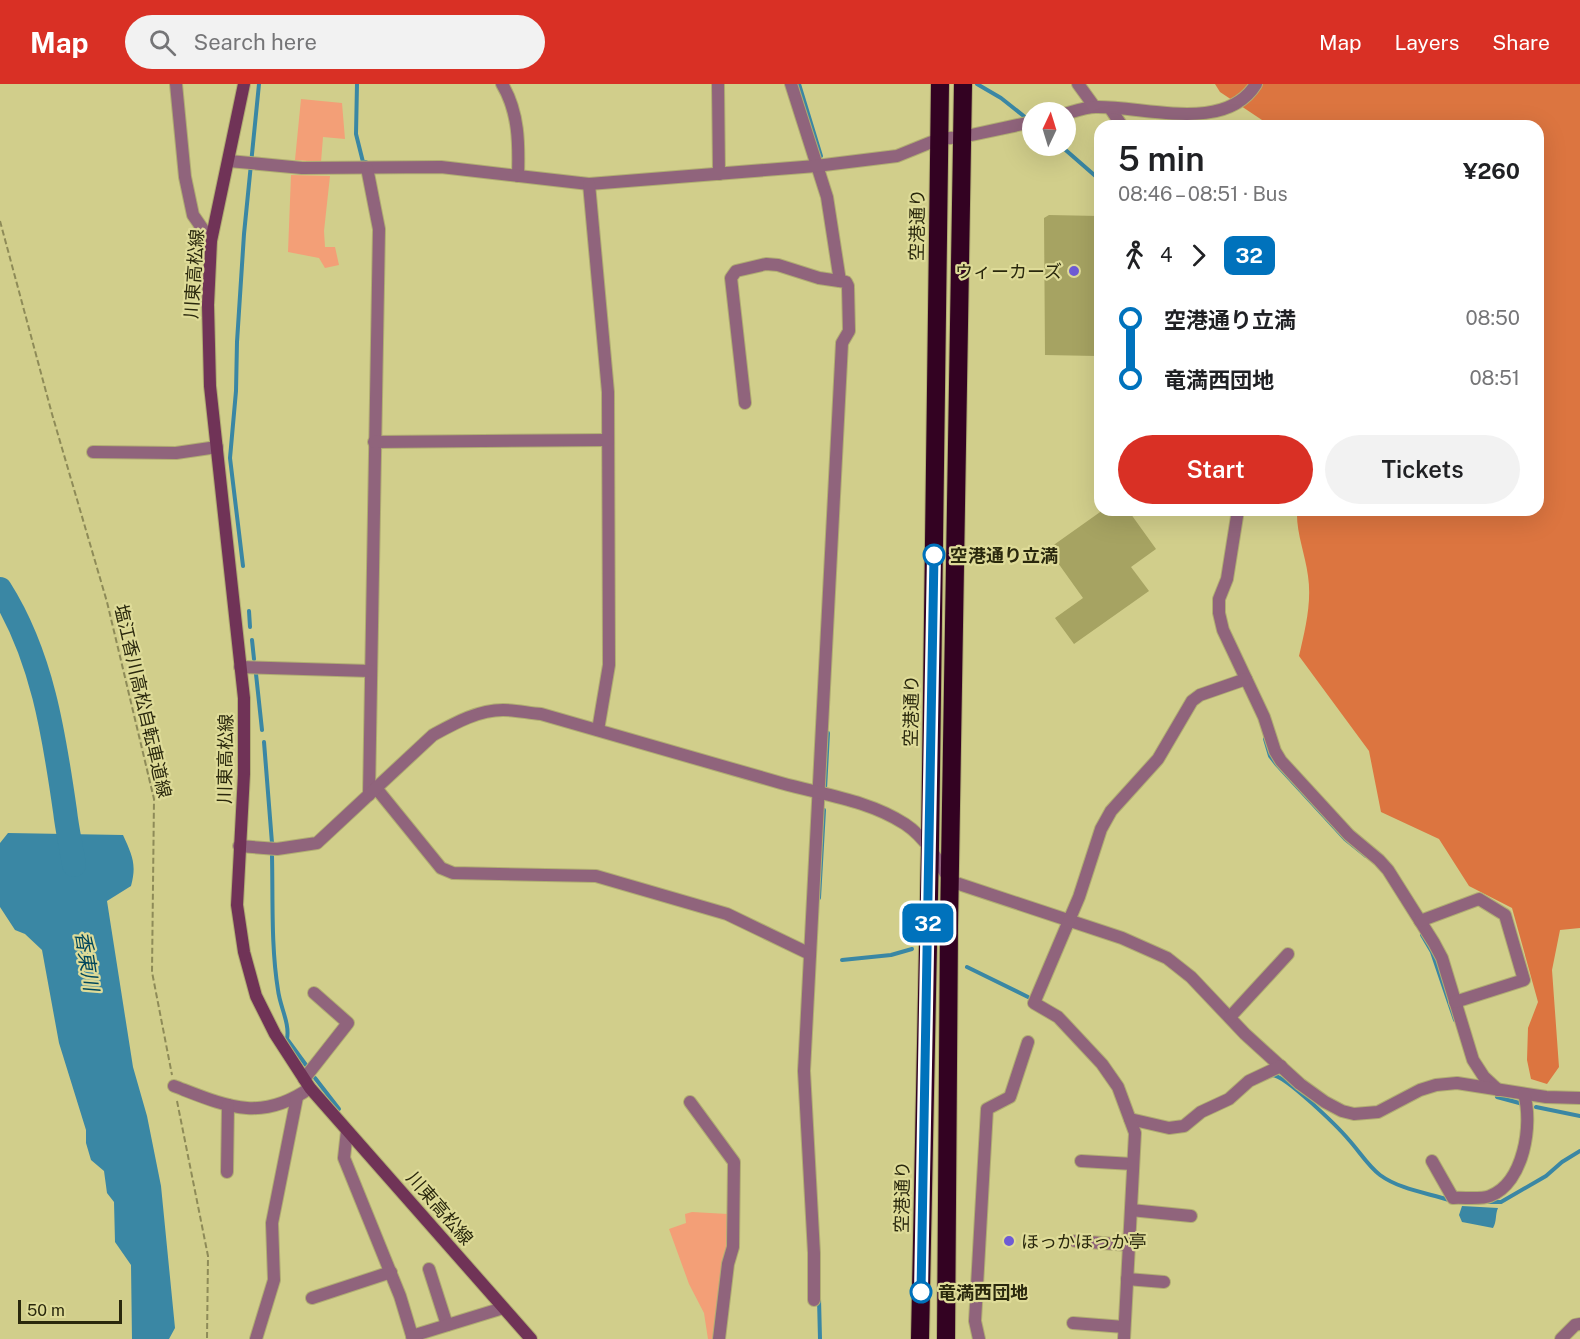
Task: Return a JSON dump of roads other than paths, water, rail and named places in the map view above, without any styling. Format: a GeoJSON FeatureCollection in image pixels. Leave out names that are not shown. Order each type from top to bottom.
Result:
{"type":"FeatureCollection","features":[{"type":"Feature","properties":{"kind":"highway","name":"空港通り"},"geometry":{"type":"LineString","coordinates":[[920,1339],[930,847],[939,84]]}},
{"type":"Feature","properties":{"kind":"highway"},"geometry":{"type":"LineString","coordinates":[[946,1339],[950,881],[963,84]]}},
{"type":"Feature","properties":{"kind":"main road","name":"川東高松線"},"geometry":{"type":"LineString","coordinates":[[244,84],[211,241],[208,329],[210,387],[244,698],[244,774],[237,905],[247,963],[256,996],[270,1024],[307,1083],[531,1339]]}},
{"type":"Feature","properties":{"kind":"street"},"geometry":{"type":"LineString","coordinates":[[176,84],[185,177],[193,214],[211,241]]}},
{"type":"Feature","properties":{"kind":"street"},"geometry":{"type":"LineString","coordinates":[[502,84],[511,99],[519,144],[518,176]]}},
{"type":"Feature","properties":{"kind":"street"},"geometry":{"type":"LineString","coordinates":[[718,84],[719,174]]}},
{"type":"Feature","properties":{"kind":"street"},"geometry":{"type":"LineString","coordinates":[[791,84],[827,197],[840,281]]}},
{"type":"Feature","properties":{"kind":"street"},"geometry":{"type":"LineString","coordinates":[[1078,84],[1094,106]]}},
{"type":"Feature","properties":{"kind":"street"},"geometry":{"type":"LineString","coordinates":[[1076,111],[1094,106],[1202,114],[1233,107],[1246,98],[1256,84]]}},
{"type":"Feature","properties":{"kind":"street"},"geometry":{"type":"LineString","coordinates":[[1110,108],[1118,120]]}},
{"type":"Feature","properties":{"kind":"street"},"geometry":{"type":"LineString","coordinates":[[229,161],[302,168],[441,168],[589,184],[816,166],[897,156],[939,139],[962,137],[1022,124]]}},
{"type":"Feature","properties":{"kind":"street"},"geometry":{"type":"LineString","coordinates":[[367,168],[379,229],[370,671],[372,792],[441,868],[453,873],[596,876],[727,914],[810,954]]}},
{"type":"Feature","properties":{"kind":"street"},"geometry":{"type":"LineString","coordinates":[[589,184],[608,392],[609,665],[598,730]]}},
{"type":"Feature","properties":{"kind":"street"},"geometry":{"type":"LineString","coordinates":[[746,403],[731,278],[736,271],[766,264],[778,265],[819,278],[846,282],[849,331],[842,342],[804,1071],[814,1253],[814,1300]]}},
{"type":"Feature","properties":{"kind":"street"},"geometry":{"type":"LineString","coordinates":[[374,442],[608,440]]}},
{"type":"Feature","properties":{"kind":"street"},"geometry":{"type":"LineString","coordinates":[[93,452],[176,453],[217,447]]}},
{"type":"Feature","properties":{"kind":"street"},"geometry":{"type":"LineString","coordinates":[[1237,516],[1227,579],[1219,599],[1219,613],[1223,630],[1264,717],[1275,751],[1281,761],[1349,835],[1379,860],[1420,921],[1442,958],[1473,1060],[1484,1077],[1499,1091]]}},
{"type":"Feature","properties":{"kind":"street"},"geometry":{"type":"LineString","coordinates":[[240,667],[370,671]]}},
{"type":"Feature","properties":{"kind":"street"},"geometry":{"type":"LineString","coordinates":[[1073,1323],[1124,1333],[1135,1133],[1118,1087],[1102,1064],[1058,1017],[1034,1003],[1079,897],[1101,829],[1111,811],[1158,759],[1192,701],[1200,694],[1246,680]]}},
{"type":"Feature","properties":{"kind":"street"},"geometry":{"type":"LineString","coordinates":[[239,846],[277,849],[316,843],[433,735],[456,722],[479,714],[502,710],[541,714],[852,799],[879,811],[907,825],[930,847],[950,881],[1122,938],[1167,958],[1191,977],[1300,1084],[1324,1102],[1342,1111],[1354,1114],[1378,1112],[1420,1090],[1436,1085],[1457,1083],[1499,1091],[1580,1098]]}},
{"type":"Feature","properties":{"kind":"street"},"geometry":{"type":"LineString","coordinates":[[1420,921],[1479,898],[1505,915],[1524,980],[1455,1002]]}},
{"type":"Feature","properties":{"kind":"street"},"geometry":{"type":"LineString","coordinates":[[1230,1017],[1287,954]]}},
{"type":"Feature","properties":{"kind":"street"},"geometry":{"type":"LineString","coordinates":[[256,1339],[274,1280],[272,1223],[297,1097],[348,1023],[314,993]]}},
{"type":"Feature","properties":{"kind":"street"},"geometry":{"type":"LineString","coordinates":[[979,1339],[975,1321],[987,1109],[1010,1096],[1028,1042]]}},
{"type":"Feature","properties":{"kind":"street"},"geometry":{"type":"LineString","coordinates":[[1130,1119],[1169,1128],[1184,1126],[1201,1112],[1229,1099],[1249,1081],[1281,1066]]}},
{"type":"Feature","properties":{"kind":"street"},"geometry":{"type":"LineString","coordinates":[[174,1086],[246,1109],[275,1107],[297,1097]]}},
{"type":"Feature","properties":{"kind":"street"},"geometry":{"type":"LineString","coordinates":[[1432,1161],[1453,1198],[1489,1196],[1499,1189],[1512,1178],[1520,1165],[1528,1108],[1524,1094]]}},
{"type":"Feature","properties":{"kind":"street"},"geometry":{"type":"LineString","coordinates":[[690,1102],[734,1162],[733,1248],[728,1264],[719,1339]]}},
{"type":"Feature","properties":{"kind":"street"},"geometry":{"type":"LineString","coordinates":[[227,1172],[228,1105]]}},
{"type":"Feature","properties":{"kind":"street"},"geometry":{"type":"LineString","coordinates":[[347,1131],[344,1158],[406,1313],[412,1338],[503,1308]]}},
{"type":"Feature","properties":{"kind":"street"},"geometry":{"type":"LineString","coordinates":[[1081,1161],[1134,1164]]}},
{"type":"Feature","properties":{"kind":"street"},"geometry":{"type":"LineString","coordinates":[[1131,1210],[1191,1216]]}},
{"type":"Feature","properties":{"kind":"street"},"geometry":{"type":"LineString","coordinates":[[1075,1241],[1129,1245]]}},
{"type":"Feature","properties":{"kind":"street"},"geometry":{"type":"LineString","coordinates":[[429,1269],[447,1325]]}},
{"type":"Feature","properties":{"kind":"street"},"geometry":{"type":"LineString","coordinates":[[312,1298],[390,1272]]}},
{"type":"Feature","properties":{"kind":"street"},"geometry":{"type":"LineString","coordinates":[[1127,1279],[1164,1282]]}},
{"type":"Feature","properties":{"kind":"street"},"geometry":{"type":"LineString","coordinates":[[1562,1339],[1575,1325],[1580,1324]]}},
{"type":"Feature","properties":{"kind":"water"},"geometry":{"type":"Polygon","coordinates":[[[8,833],[123,835],[131,854],[134,872],[131,886],[107,901],[133,1067],[147,1116],[161,1186],[175,1328],[169,1339],[132,1339],[131,1265],[115,1242],[114,1202],[107,1193],[104,1171],[91,1160],[86,1143],[86,1130],[59,1043],[42,950],[25,934],[15,930],[0,907],[0,843],[8,833]]]}},
{"type":"Feature","properties":{"kind":"water"},"geometry":{"type":"Polygon","coordinates":[[[1462,1206],[1498,1208],[1493,1228],[1462,1222],[1459,1215],[1462,1206]]]}},
{"type":"Feature","properties":{"kind":"waterway"},"geometry":{"type":"LineString","coordinates":[[243,566],[230,458],[236,391],[244,234],[259,84]]}},
{"type":"Feature","properties":{"kind":"waterway"},"geometry":{"type":"LineString","coordinates":[[357,84],[356,134],[363,162],[366,162]]}},
{"type":"Feature","properties":{"kind":"waterway"},"geometry":{"type":"LineString","coordinates":[[799,84],[821,156]]}},
{"type":"Feature","properties":{"kind":"waterway"},"geometry":{"type":"LineString","coordinates":[[977,84],[1001,98],[1022,115]]}},
{"type":"Feature","properties":{"kind":"waterway"},"geometry":{"type":"LineString","coordinates":[[1072,156],[1094,175]]}},
{"type":"Feature","properties":{"kind":"waterway","name":"香東川"},"geometry":{"type":"LineString","coordinates":[[0,589],[26,641],[44,696],[51,724],[74,865]]}},
{"type":"Feature","properties":{"kind":"waterway"},"geometry":{"type":"LineString","coordinates":[[249,611],[250,627]]}},
{"type":"Feature","properties":{"kind":"waterway"},"geometry":{"type":"LineString","coordinates":[[252,640],[254,659]]}},
{"type":"Feature","properties":{"kind":"waterway"},"geometry":{"type":"LineString","coordinates":[[256,674],[262,730]]}},
{"type":"Feature","properties":{"kind":"waterway"},"geometry":{"type":"LineString","coordinates":[[825,789],[828,733]]}},
{"type":"Feature","properties":{"kind":"waterway"},"geometry":{"type":"LineString","coordinates":[[1265,739],[1270,756],[1277,765],[1345,839],[1366,856]]}},
{"type":"Feature","properties":{"kind":"waterway"},"geometry":{"type":"LineString","coordinates":[[264,742],[272,843]]}},
{"type":"Feature","properties":{"kind":"waterway"},"geometry":{"type":"LineString","coordinates":[[819,898],[824,810]]}},
{"type":"Feature","properties":{"kind":"waterway"},"geometry":{"type":"LineString","coordinates":[[272,856],[273,940],[278,990],[287,1027],[287,1039],[306,1065]]}},
{"type":"Feature","properties":{"kind":"waterway"},"geometry":{"type":"LineString","coordinates":[[1422,935],[1432,952],[1455,1020]]}},
{"type":"Feature","properties":{"kind":"waterway"},"geometry":{"type":"LineString","coordinates":[[842,960],[891,955],[912,949]]}},
{"type":"Feature","properties":{"kind":"waterway"},"geometry":{"type":"LineString","coordinates":[[967,967],[1028,997]]}},
{"type":"Feature","properties":{"kind":"waterway"},"geometry":{"type":"LineString","coordinates":[[1272,1075],[1288,1083],[1311,1103],[1343,1133],[1380,1175],[1404,1187],[1449,1200]]}},
{"type":"Feature","properties":{"kind":"waterway"},"geometry":{"type":"LineString","coordinates":[[315,1078],[339,1109]]}},
{"type":"Feature","properties":{"kind":"waterway"},"geometry":{"type":"LineString","coordinates":[[1497,1097],[1523,1104]]}},
{"type":"Feature","properties":{"kind":"waterway"},"geometry":{"type":"LineString","coordinates":[[1536,1107],[1580,1116]]}},
{"type":"Feature","properties":{"kind":"waterway"},"geometry":{"type":"LineString","coordinates":[[1485,1202],[1501,1202],[1546,1176],[1562,1162],[1580,1151]]}},
{"type":"Feature","properties":{"kind":"waterway"},"geometry":{"type":"LineString","coordinates":[[819,1298],[820,1339]]}},
{"type":"Feature","properties":{"kind":"place","name":"ウィーカーズ"},"geometry":{"type":"Point","coordinates":[1074,271]}},
{"type":"Feature","properties":{"kind":"place","name":"空港通り立満"},"geometry":{"type":"Point","coordinates":[934,555]}},
{"type":"Feature","properties":{"kind":"place","name":"ほっかほっか亭"},"geometry":{"type":"Point","coordinates":[1009,1241]}},
{"type":"Feature","properties":{"kind":"place","name":"竜満西団地"},"geometry":{"type":"Point","coordinates":[921,1292]}}]}
